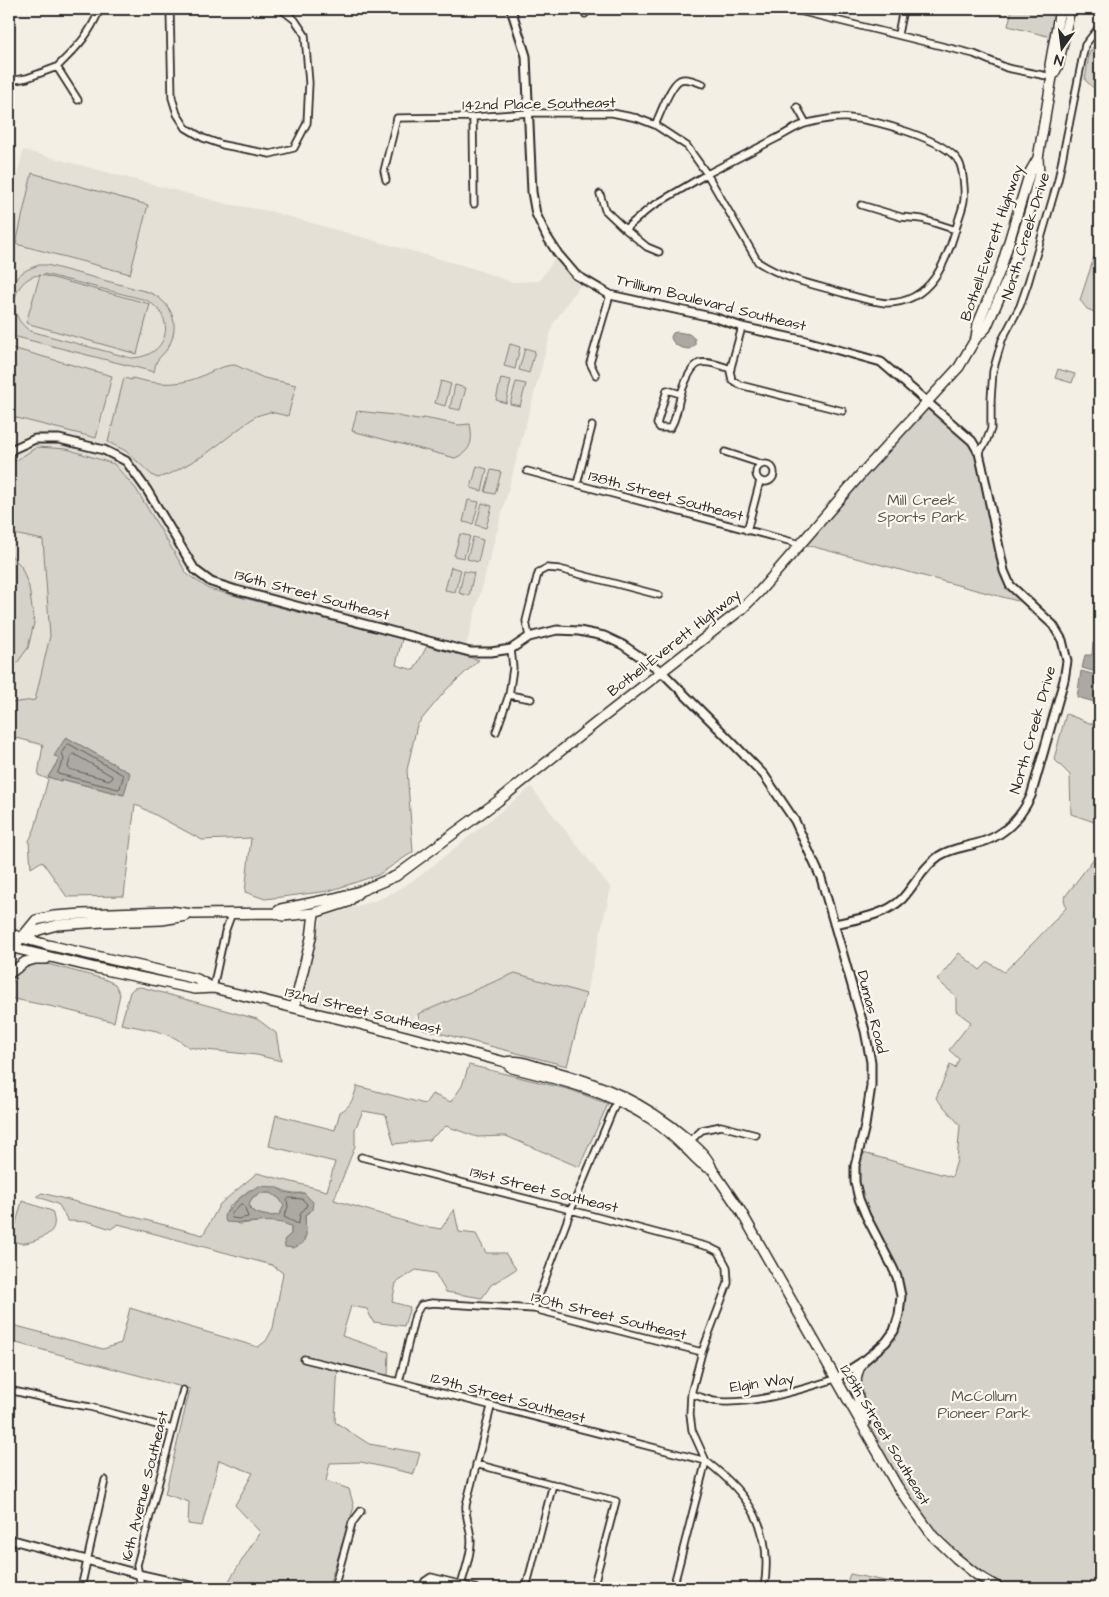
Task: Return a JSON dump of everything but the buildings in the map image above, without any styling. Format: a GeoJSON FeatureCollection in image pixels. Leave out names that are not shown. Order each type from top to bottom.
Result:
{"type":"FeatureCollection","features":[{"type":"Feature","properties":{"kind":"main road","name":"Bothell-Everett Highway"},"geometry":{"type":"LineString","coordinates":[[1052,77],[1050,65],[1060,9]]}},
{"type":"Feature","properties":{"kind":"main road","name":"Bothell-Everett Highway"},"geometry":{"type":"LineString","coordinates":[[275,913],[282,909],[360,891],[396,876],[498,801],[742,609],[959,366],[976,338],[978,324],[1001,268],[1030,172],[1038,158],[1052,77],[1058,66],[1070,9]]}},
{"type":"Feature","properties":{"kind":"main road","name":"Bothell-Everett Highway"},"geometry":{"type":"LineString","coordinates":[[10,949],[22,938],[36,920],[54,916],[169,911],[193,914],[275,913],[283,916],[314,913],[348,902],[360,891]]}},
{"type":"Feature","properties":{"kind":"main road"},"geometry":{"type":"LineString","coordinates":[[294,1008],[311,938],[314,913],[335,898]]}},
{"type":"Feature","properties":{"kind":"main road","name":"132nd Street Southeast"},"geometry":{"type":"LineString","coordinates":[[9,933],[22,938],[197,979],[213,988],[505,1062],[512,1068],[566,1081],[617,1100],[652,1120],[685,1147],[705,1167],[712,1169]]}},
{"type":"Feature","properties":{"kind":"main road","name":"132nd Street Southeast"},"geometry":{"type":"LineString","coordinates":[[10,949],[195,989],[213,988]]}},
{"type":"Feature","properties":{"kind":"main road"},"geometry":{"type":"LineString","coordinates":[[9,974],[25,962],[35,959],[64,960]]}},
{"type":"Feature","properties":{"kind":"main road","name":"132nd Street Southeast"},"geometry":{"type":"LineString","coordinates":[[505,1062],[514,1060],[589,1082],[619,1094],[654,1113],[674,1127],[710,1162],[712,1169],[740,1210],[790,1298]]}},
{"type":"Feature","properties":{"kind":"main road","name":"128th Street Southeast"},"geometry":{"type":"LineString","coordinates":[[790,1298],[897,1486],[933,1536],[977,1575],[999,1588]]}},
{"type":"Feature","properties":{"kind":"main road"},"geometry":{"type":"LineString","coordinates":[[863,1362],[857,1372],[856,1387],[869,1437]]}},
{"type":"Feature","properties":{"kind":"street"},"geometry":{"type":"LineString","coordinates":[[9,81],[27,78],[57,67],[81,44],[93,26],[100,9]]}},
{"type":"Feature","properties":{"kind":"street"},"geometry":{"type":"LineString","coordinates":[[163,9],[188,9]]}},
{"type":"Feature","properties":{"kind":"street"},"geometry":{"type":"LineString","coordinates":[[170,10],[172,98],[177,114],[186,128],[203,138],[223,145],[270,154],[294,148],[307,123],[309,83],[305,35],[295,20],[281,9]]}},
{"type":"Feature","properties":{"kind":"street","name":"Trillium Boulevard Southeast"},"geometry":{"type":"LineString","coordinates":[[511,9],[526,56],[532,192],[536,214],[558,254],[576,275],[610,295],[716,318],[742,327],[806,341],[881,362],[927,402]]}},
{"type":"Feature","properties":{"kind":"street"},"geometry":{"type":"LineString","coordinates":[[791,9],[898,34],[974,54],[1008,68],[1052,77]]}},
{"type":"Feature","properties":{"kind":"street"},"geometry":{"type":"LineString","coordinates":[[898,34],[903,9]]}},
{"type":"Feature","properties":{"kind":"street","name":"North Creek Drive"},"geometry":{"type":"LineString","coordinates":[[979,453],[991,429],[991,399],[995,363],[1002,340],[1020,306],[1058,180],[1085,46],[1100,26]]}},
{"type":"Feature","properties":{"kind":"street"},"geometry":{"type":"LineString","coordinates":[[57,67],[78,100]]}},
{"type":"Feature","properties":{"kind":"street"},"geometry":{"type":"LineString","coordinates":[[655,125],[675,84],[682,79],[703,84]]}},
{"type":"Feature","properties":{"kind":"street"},"geometry":{"type":"LineString","coordinates":[[797,107],[806,123]]}},
{"type":"Feature","properties":{"kind":"street","name":"142nd Place Southeast"},"geometry":{"type":"LineString","coordinates":[[386,180],[384,171],[397,118],[473,117],[530,113],[612,113],[637,118],[655,125],[687,146],[707,174],[758,262],[773,272],[792,280],[869,301],[888,303],[911,298],[936,278],[944,265],[956,230]]}},
{"type":"Feature","properties":{"kind":"street"},"geometry":{"type":"LineString","coordinates":[[473,117],[474,204]]}},
{"type":"Feature","properties":{"kind":"street"},"geometry":{"type":"LineString","coordinates":[[625,229],[651,207],[707,174],[806,123],[833,118],[850,118],[875,123],[926,138],[942,146],[959,162],[964,200],[956,230],[922,219],[901,217],[861,205]]}},
{"type":"Feature","properties":{"kind":"street"},"geometry":{"type":"LineString","coordinates":[[600,194],[605,210],[648,247],[659,252]]}},
{"type":"Feature","properties":{"kind":"street"},"geometry":{"type":"LineString","coordinates":[[596,375],[590,363],[610,295]]}},
{"type":"Feature","properties":{"kind":"street"},"geometry":{"type":"LineString","coordinates":[[742,327],[731,369],[732,380],[740,385],[843,411]]}},
{"type":"Feature","properties":{"kind":"street"},"geometry":{"type":"LineString","coordinates":[[681,394],[667,390],[658,418],[657,424],[660,428],[670,428],[673,425],[681,394],[691,370],[695,366],[700,363],[707,363],[731,369]]}},
{"type":"Feature","properties":{"kind":"street","name":"North Creek Drive"},"geometry":{"type":"LineString","coordinates":[[834,924],[876,914],[894,905],[902,899],[927,866],[940,855],[960,847],[979,843],[999,834],[1013,823],[1024,810],[1031,796],[1064,680],[1067,661],[1062,640],[1053,625],[1010,585],[1004,571],[979,453],[968,437],[927,402]]}},
{"type":"Feature","properties":{"kind":"street"},"geometry":{"type":"LineString","coordinates":[[577,484],[592,426]]}},
{"type":"Feature","properties":{"kind":"street","name":"136th Street Southeast"},"geometry":{"type":"LineString","coordinates":[[9,453],[13,449],[35,439],[59,439],[104,450],[126,461],[147,490],[195,570],[211,582],[470,652],[491,652],[511,649],[529,637],[557,630],[579,631],[604,636],[623,645],[661,671]]}},
{"type":"Feature","properties":{"kind":"street"},"geometry":{"type":"LineString","coordinates":[[724,452],[771,466],[775,474],[770,482],[763,483],[756,474],[757,468],[762,464]]}},
{"type":"Feature","properties":{"kind":"street","name":"138th Street Southeast"},"geometry":{"type":"LineString","coordinates":[[526,470],[800,544]]}},
{"type":"Feature","properties":{"kind":"street"},"geometry":{"type":"LineString","coordinates":[[747,531],[760,481]]}},
{"type":"Feature","properties":{"kind":"street"},"geometry":{"type":"LineString","coordinates":[[529,637],[526,622],[537,577],[539,572],[547,568],[559,569],[659,595]]}},
{"type":"Feature","properties":{"kind":"street"},"geometry":{"type":"LineString","coordinates":[[496,732],[509,695],[514,668],[511,649]]}},
{"type":"Feature","properties":{"kind":"street","name":"Dumas Road"},"geometry":{"type":"LineString","coordinates":[[661,671],[764,776],[795,821],[821,878],[865,1031],[871,1062],[871,1086],[865,1126],[855,1166],[855,1182],[859,1199],[897,1277],[901,1296],[900,1316],[894,1331],[876,1352],[835,1379]]}},
{"type":"Feature","properties":{"kind":"street"},"geometry":{"type":"LineString","coordinates":[[509,695],[531,699]]}},
{"type":"Feature","properties":{"kind":"street"},"geometry":{"type":"LineString","coordinates":[[213,988],[224,932],[232,913]]}},
{"type":"Feature","properties":{"kind":"street"},"geometry":{"type":"LineString","coordinates":[[534,1309],[571,1210],[617,1100]]}},
{"type":"Feature","properties":{"kind":"street"},"geometry":{"type":"LineString","coordinates":[[690,1141],[702,1130],[721,1126],[756,1135]]}},
{"type":"Feature","properties":{"kind":"street","name":"131st Street Southeast"},"geometry":{"type":"LineString","coordinates":[[361,1157],[571,1210],[709,1247],[719,1252],[727,1267],[728,1283],[702,1352]]}},
{"type":"Feature","properties":{"kind":"street","name":"130th Street Southeast"},"geometry":{"type":"LineString","coordinates":[[399,1382],[415,1315],[421,1305],[432,1303],[534,1309],[702,1352]]}},
{"type":"Feature","properties":{"kind":"street"},"geometry":{"type":"LineString","coordinates":[[702,1352],[691,1394],[690,1414],[692,1430],[706,1461],[723,1474],[740,1492],[757,1517],[764,1538],[766,1556],[764,1588]]}},
{"type":"Feature","properties":{"kind":"street","name":"129th Street Southeast"},"geometry":{"type":"LineString","coordinates":[[304,1359],[706,1461]]}},
{"type":"Feature","properties":{"kind":"street","name":"Elgin Way"},"geometry":{"type":"LineString","coordinates":[[691,1394],[714,1401],[736,1401],[791,1393],[835,1379]]}},
{"type":"Feature","properties":{"kind":"street"},"geometry":{"type":"LineString","coordinates":[[9,1390],[66,1404],[90,1407],[172,1430]]}},
{"type":"Feature","properties":{"kind":"street","name":"16th Avenue Southeast"},"geometry":{"type":"LineString","coordinates":[[139,1588],[140,1581],[137,1565],[183,1390]]}},
{"type":"Feature","properties":{"kind":"street"},"geometry":{"type":"LineString","coordinates":[[461,1585],[471,1544],[465,1515],[466,1506],[491,1406]]}},
{"type":"Feature","properties":{"kind":"street"},"geometry":{"type":"LineString","coordinates":[[673,1588],[706,1461]]}},
{"type":"Feature","properties":{"kind":"street"},"geometry":{"type":"LineString","coordinates":[[476,1464],[616,1501],[593,1588]]}},
{"type":"Feature","properties":{"kind":"street"},"geometry":{"type":"LineString","coordinates":[[80,1588],[105,1480]]}},
{"type":"Feature","properties":{"kind":"street"},"geometry":{"type":"LineString","coordinates":[[526,1588],[554,1484]]}},
{"type":"Feature","properties":{"kind":"street"},"geometry":{"type":"LineString","coordinates":[[334,1588],[352,1523],[361,1511]]}},
{"type":"Feature","properties":{"kind":"street"},"geometry":{"type":"LineString","coordinates":[[9,1539],[138,1574],[200,1588]]}},
{"type":"Feature","properties":{"kind":"street"},"geometry":{"type":"LineString","coordinates":[[422,1588],[425,1581],[431,1578],[475,1588]]}},
{"type":"Feature","properties":{"kind":"shaded area"},"geometry":{"type":"Polygon","coordinates":[[[23,150],[227,204],[269,211],[472,268],[511,282],[539,281],[558,254],[585,280],[553,324],[465,650],[211,582],[195,570],[79,539],[34,736],[9,730],[9,211],[23,150]]]}},
{"type":"Feature","properties":{"kind":"shaded area"},"geometry":{"type":"Polygon","coordinates":[[[531,787],[611,888],[586,994],[515,974],[415,1016],[412,1027],[350,1011],[300,1001],[322,917],[380,899],[403,887],[421,875],[531,787]]]}},
{"type":"Feature","properties":{"kind":"green space"},"geometry":{"type":"Polygon","coordinates":[[[1012,9],[1060,9],[1055,38],[1008,26],[1012,9]]]}},
{"type":"Feature","properties":{"kind":"green space"},"geometry":{"type":"Polygon","coordinates":[[[1100,36],[1099,93],[1085,80],[1089,54],[1100,36]]]}},
{"type":"Feature","properties":{"kind":"green space"},"geometry":{"type":"Polygon","coordinates":[[[32,173],[148,205],[130,274],[16,244],[32,173]]]}},
{"type":"Feature","properties":{"kind":"green space"},"geometry":{"type":"Polygon","coordinates":[[[1100,239],[1100,314],[1087,309],[1080,300],[1100,239]]]}},
{"type":"Feature","properties":{"kind":"green space"},"geometry":{"type":"Polygon","coordinates":[[[39,265],[47,265],[148,292],[163,301],[172,314],[174,329],[169,346],[157,361],[154,372],[9,335],[9,292],[18,276],[39,265]],[[40,275],[27,279],[22,284],[16,296],[15,309],[18,318],[30,331],[131,358],[144,356],[154,351],[161,344],[165,335],[162,316],[156,307],[146,300],[42,275],[150,304],[137,354],[26,323],[40,275]]]}},
{"type":"Feature","properties":{"kind":"green space"},"geometry":{"type":"Polygon","coordinates":[[[510,344],[520,347],[515,369],[504,366],[510,344]]]}},
{"type":"Feature","properties":{"kind":"green space"},"geometry":{"type":"Polygon","coordinates":[[[12,348],[112,376],[96,438],[9,416],[9,360],[12,348]]]}},
{"type":"Feature","properties":{"kind":"green space"},"geometry":{"type":"Polygon","coordinates":[[[525,348],[535,351],[529,373],[519,370],[525,348]]]}},
{"type":"Feature","properties":{"kind":"green space"},"geometry":{"type":"Polygon","coordinates":[[[229,365],[235,365],[264,378],[296,385],[288,416],[270,412],[256,416],[206,454],[172,473],[158,478],[153,476],[126,451],[108,442],[124,378],[176,383],[197,378],[229,365]]]}},
{"type":"Feature","properties":{"kind":"green space"},"geometry":{"type":"Polygon","coordinates":[[[1058,369],[1075,374],[1072,383],[1055,378],[1058,369]]]}},
{"type":"Feature","properties":{"kind":"green space"},"geometry":{"type":"Polygon","coordinates":[[[501,378],[511,380],[506,403],[496,400],[501,378]]]}},
{"type":"Feature","properties":{"kind":"green space"},"geometry":{"type":"Polygon","coordinates":[[[441,381],[451,384],[445,406],[435,403],[441,381]]]}},
{"type":"Feature","properties":{"kind":"green space"},"geometry":{"type":"Polygon","coordinates":[[[516,382],[526,384],[520,406],[510,404],[516,382]]]}},
{"type":"Feature","properties":{"kind":"green space"},"geometry":{"type":"Polygon","coordinates":[[[455,385],[466,388],[460,410],[450,408],[455,385]]]}},
{"type":"Feature","properties":{"kind":"green space","name":"Mill Creek Sports Park"},"geometry":{"type":"Polygon","coordinates":[[[927,404],[971,442],[978,455],[1005,579],[1025,603],[803,544],[927,404]]]}},
{"type":"Feature","properties":{"kind":"green space"},"geometry":{"type":"Polygon","coordinates":[[[357,411],[394,415],[417,420],[424,418],[459,425],[470,424],[470,444],[465,452],[455,458],[352,431],[357,411]]]}},
{"type":"Feature","properties":{"kind":"green space"},"geometry":{"type":"Polygon","coordinates":[[[37,447],[67,449],[114,464],[136,489],[187,574],[209,589],[402,639],[396,665],[414,670],[427,646],[479,660],[446,690],[417,725],[407,770],[413,852],[378,875],[329,891],[265,899],[245,892],[251,838],[202,840],[135,804],[124,896],[67,897],[42,861],[31,868],[29,841],[35,828],[48,779],[38,775],[43,745],[9,736],[9,703],[35,700],[50,636],[43,540],[9,533],[9,465],[37,447]],[[66,737],[60,757],[48,777],[123,795],[129,773],[66,737]]]}},
{"type":"Feature","properties":{"kind":"green space"},"geometry":{"type":"Polygon","coordinates":[[[477,466],[487,469],[482,491],[471,488],[477,466]]]}},
{"type":"Feature","properties":{"kind":"green space"},"geometry":{"type":"Polygon","coordinates":[[[491,470],[501,472],[495,494],[485,492],[491,470]]]}},
{"type":"Feature","properties":{"kind":"green space"},"geometry":{"type":"Polygon","coordinates":[[[468,500],[479,502],[473,524],[463,522],[468,500]]]}},
{"type":"Feature","properties":{"kind":"green space"},"geometry":{"type":"Polygon","coordinates":[[[482,503],[492,506],[486,528],[476,525],[482,503]]]}},
{"type":"Feature","properties":{"kind":"green space"},"geometry":{"type":"Polygon","coordinates":[[[460,534],[470,536],[464,558],[454,556],[460,534]]]}},
{"type":"Feature","properties":{"kind":"green space"},"geometry":{"type":"Polygon","coordinates":[[[473,537],[483,540],[478,562],[467,559],[473,537]]]}},
{"type":"Feature","properties":{"kind":"green space"},"geometry":{"type":"Polygon","coordinates":[[[9,553],[21,566],[29,587],[34,623],[28,648],[9,674],[9,553]]]}},
{"type":"Feature","properties":{"kind":"green space"},"geometry":{"type":"Polygon","coordinates":[[[451,567],[461,570],[455,592],[445,590],[451,567]]]}},
{"type":"Feature","properties":{"kind":"green space"},"geometry":{"type":"Polygon","coordinates":[[[464,571],[474,573],[469,596],[459,593],[464,571]]]}},
{"type":"Feature","properties":{"kind":"green space"},"geometry":{"type":"Polygon","coordinates":[[[1066,714],[1100,727],[1100,824],[1071,814],[1070,775],[1054,759],[1066,714]]]}},
{"type":"Feature","properties":{"kind":"green space","name":"McCollum Pioneer Park"},"geometry":{"type":"Polygon","coordinates":[[[1100,844],[1100,1588],[1000,1588],[933,1536],[857,1415],[860,1370],[886,1342],[899,1315],[897,1277],[859,1199],[857,1154],[863,1156],[863,1153],[952,1177],[957,1160],[960,1125],[936,1098],[950,1065],[955,1068],[959,1059],[949,1050],[971,1022],[956,1011],[956,996],[937,980],[959,953],[980,970],[988,962],[1004,972],[1066,908],[1064,898],[1098,853],[1100,844]]]}},
{"type":"Feature","properties":{"kind":"green space"},"geometry":{"type":"Polygon","coordinates":[[[44,963],[104,979],[115,984],[120,994],[114,1022],[9,998],[12,982],[22,970],[34,964],[44,963]]]}},
{"type":"Feature","properties":{"kind":"green space"},"geometry":{"type":"Polygon","coordinates":[[[515,973],[586,994],[567,1066],[420,1028],[418,1014],[515,973]]]}},
{"type":"Feature","properties":{"kind":"green space"},"geometry":{"type":"Polygon","coordinates":[[[141,987],[257,1019],[276,1033],[281,1061],[257,1055],[189,1047],[175,1038],[157,1031],[121,1024],[130,992],[134,988],[141,987]]]}},
{"type":"Feature","properties":{"kind":"green space"},"geometry":{"type":"Polygon","coordinates":[[[469,1065],[571,1090],[608,1104],[579,1167],[506,1136],[477,1137],[446,1126],[429,1140],[394,1144],[386,1115],[363,1111],[355,1129],[355,1146],[334,1200],[417,1225],[441,1229],[454,1209],[459,1232],[476,1234],[486,1253],[505,1253],[516,1269],[491,1285],[482,1298],[446,1292],[435,1273],[416,1270],[396,1283],[392,1302],[410,1307],[404,1326],[373,1322],[367,1309],[351,1306],[342,1336],[389,1352],[388,1376],[338,1363],[335,1422],[369,1444],[420,1453],[414,1474],[361,1462],[330,1463],[326,1481],[349,1489],[354,1507],[328,1588],[225,1587],[260,1532],[235,1505],[253,1473],[219,1460],[202,1526],[188,1524],[189,1502],[165,1494],[190,1389],[9,1341],[9,1324],[103,1349],[121,1343],[130,1308],[258,1347],[266,1341],[273,1328],[283,1273],[272,1265],[118,1224],[111,1229],[90,1222],[68,1221],[59,1205],[37,1196],[42,1193],[203,1235],[220,1204],[257,1173],[327,1191],[335,1162],[269,1146],[276,1115],[335,1130],[340,1112],[344,1110],[353,1098],[357,1086],[425,1104],[432,1094],[451,1102],[462,1086],[469,1065]],[[276,1187],[249,1190],[230,1206],[224,1216],[238,1224],[270,1221],[282,1222],[291,1226],[291,1234],[284,1240],[306,1235],[305,1215],[312,1210],[304,1193],[293,1193],[276,1187]]]}},
{"type":"Feature","properties":{"kind":"green space"},"geometry":{"type":"Polygon","coordinates":[[[261,1193],[271,1193],[280,1199],[284,1206],[279,1215],[264,1215],[251,1210],[249,1203],[253,1197],[261,1193]]]}},
{"type":"Feature","properties":{"kind":"green space"},"geometry":{"type":"Polygon","coordinates":[[[22,1201],[52,1211],[54,1223],[50,1233],[27,1243],[16,1242],[9,1235],[14,1231],[22,1201]]]}},
{"type":"Feature","properties":{"kind":"green space"},"geometry":{"type":"Polygon","coordinates":[[[850,1574],[920,1588],[845,1588],[850,1574]]]}},
{"type":"Feature","properties":{"kind":"water"},"geometry":{"type":"Polygon","coordinates":[[[673,333],[689,334],[695,339],[695,345],[689,349],[675,344],[671,337],[673,333]]]}},
{"type":"Feature","properties":{"kind":"water"},"geometry":{"type":"Polygon","coordinates":[[[1093,643],[1100,645],[1096,672],[1082,668],[1085,655],[1092,655],[1093,643]]]}},
{"type":"Feature","properties":{"kind":"water"},"geometry":{"type":"Polygon","coordinates":[[[1081,671],[1096,675],[1098,703],[1077,697],[1081,671]]]}},
{"type":"Feature","properties":{"kind":"water"},"geometry":{"type":"Polygon","coordinates":[[[66,737],[130,773],[124,795],[48,777],[60,758],[54,756],[66,737]]]}},
{"type":"Feature","properties":{"kind":"water"},"geometry":{"type":"Polygon","coordinates":[[[259,1186],[276,1187],[284,1192],[304,1193],[313,1202],[312,1210],[305,1215],[306,1235],[303,1243],[294,1248],[285,1247],[284,1240],[291,1234],[291,1226],[283,1223],[226,1222],[224,1216],[231,1207],[259,1186]],[[261,1193],[253,1197],[249,1203],[251,1210],[264,1215],[279,1215],[284,1206],[280,1199],[271,1193],[261,1193]]]}}]}
